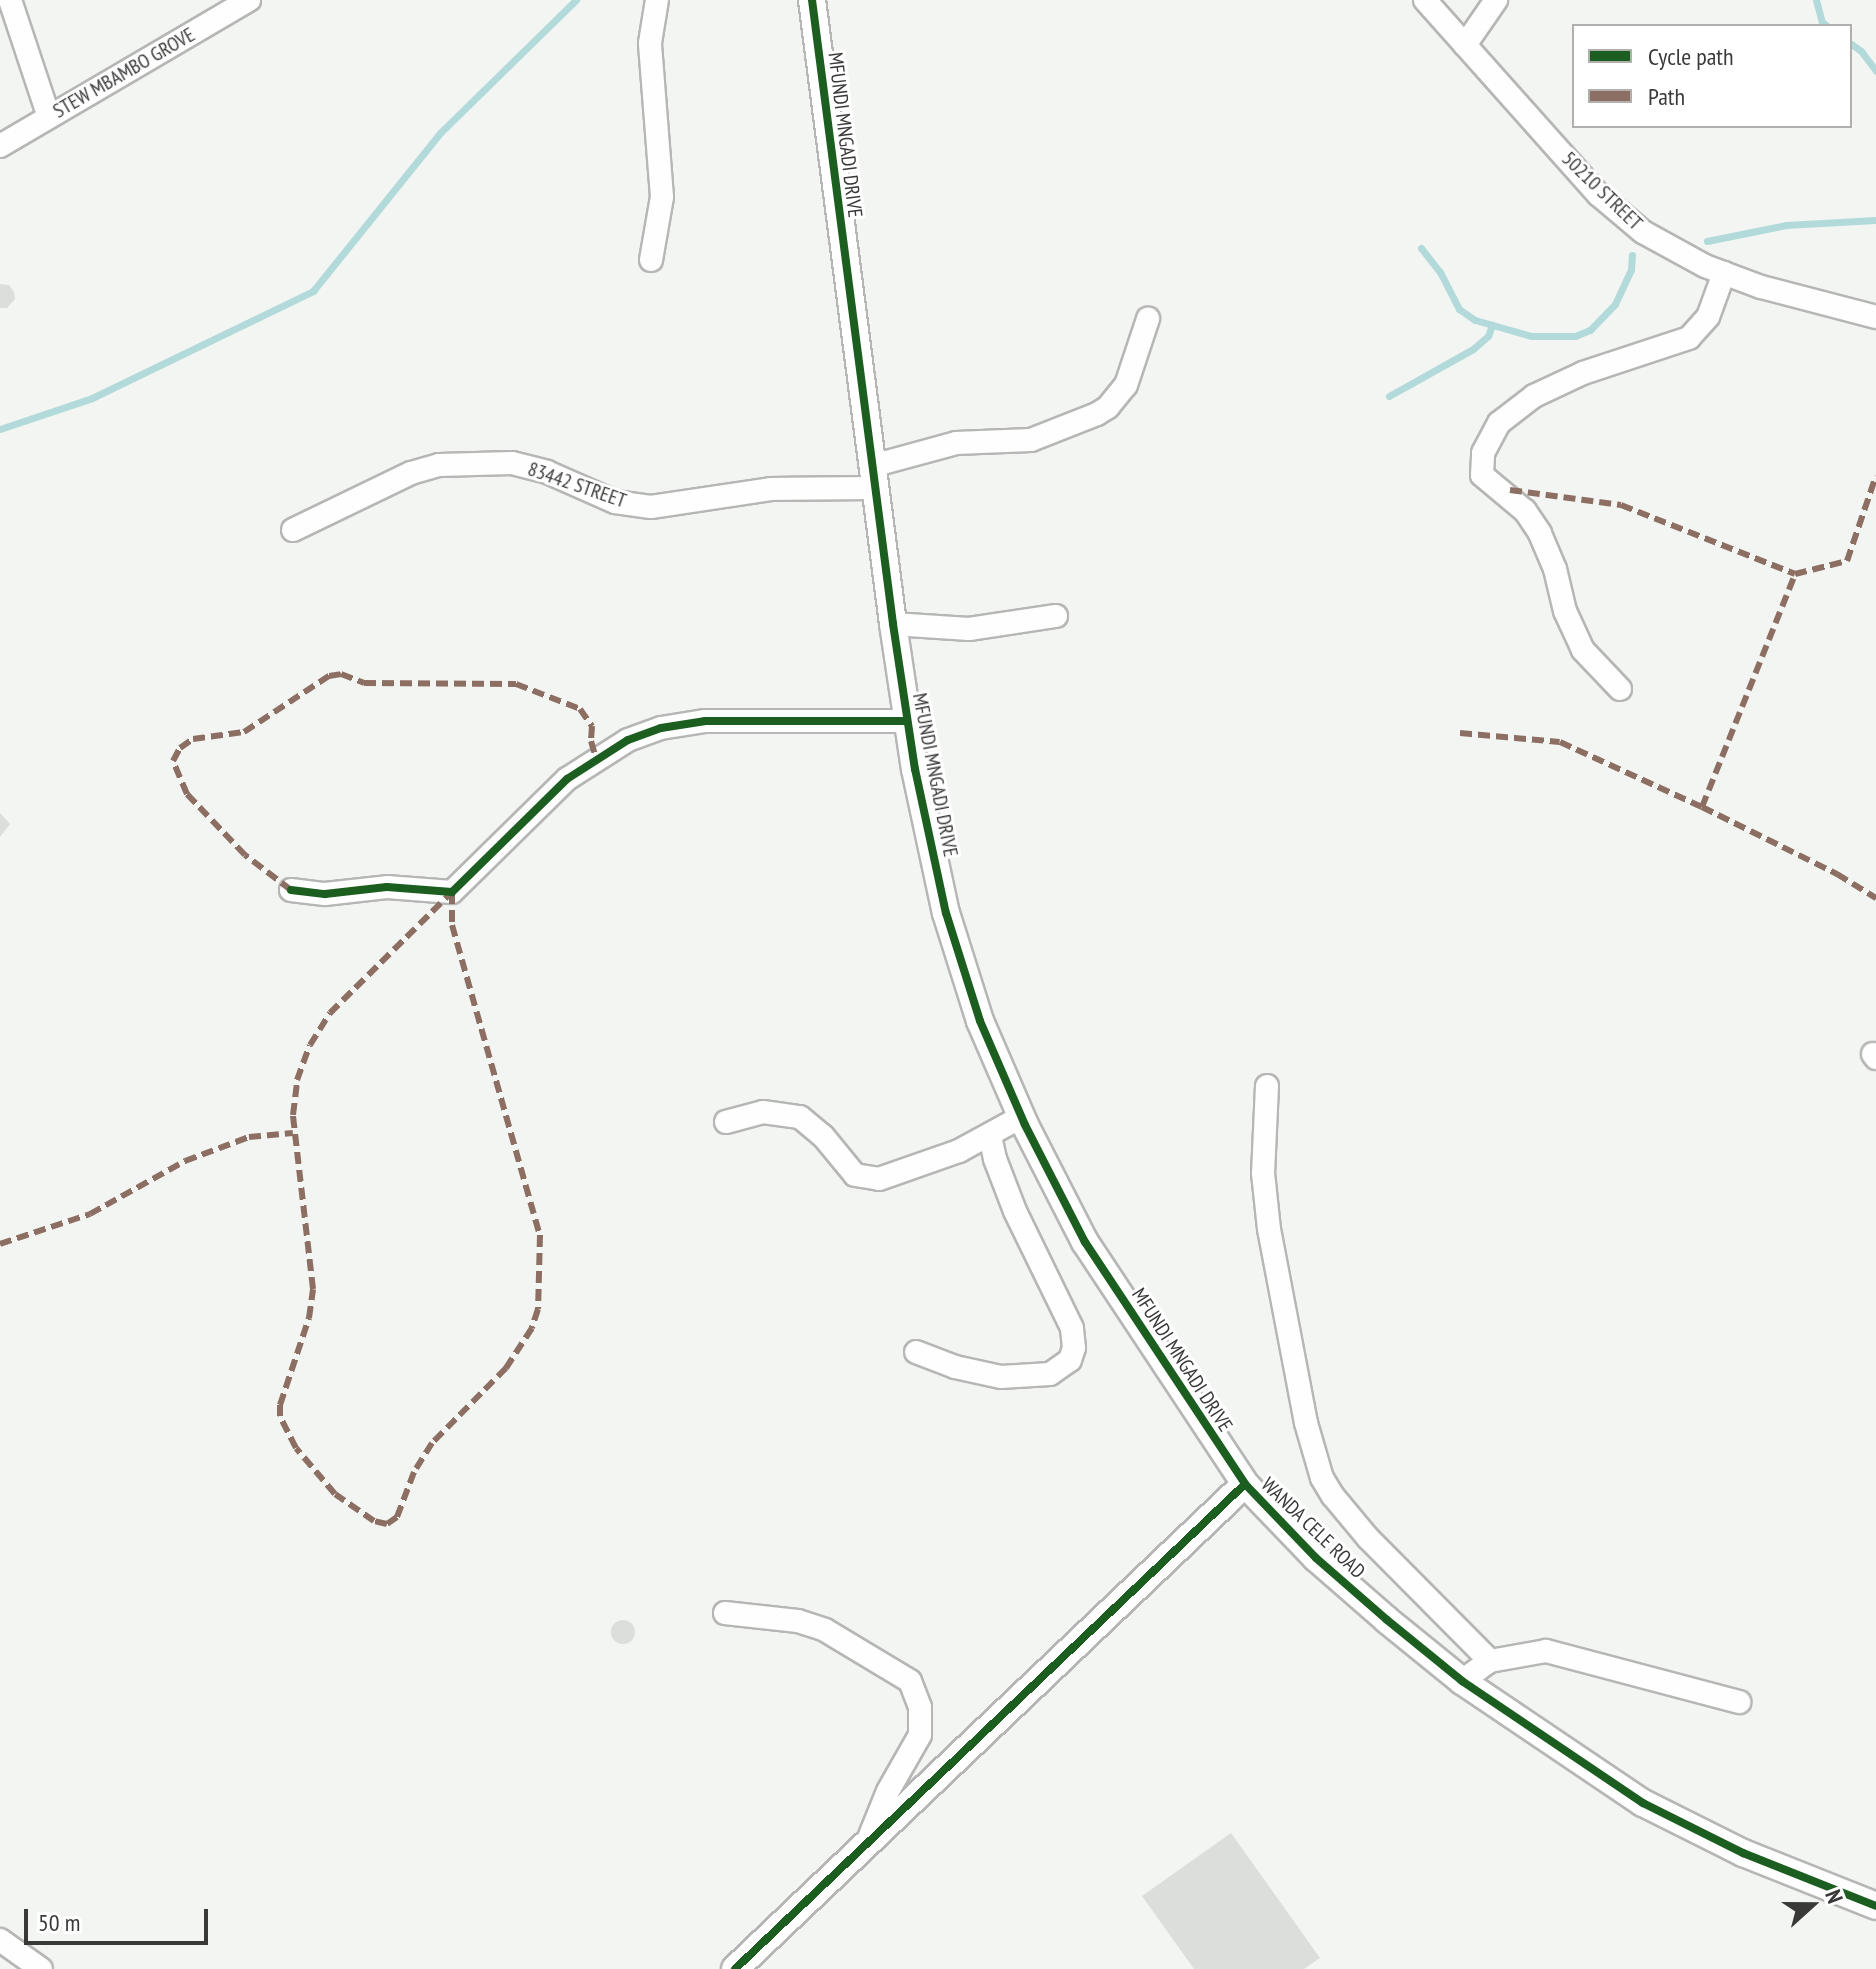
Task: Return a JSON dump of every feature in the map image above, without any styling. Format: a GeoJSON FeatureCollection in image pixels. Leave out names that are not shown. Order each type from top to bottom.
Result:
{"type":"FeatureCollection","features":[{"type":"Feature","properties":{"kind":"street"},"geometry":{"type":"LineString","coordinates":[[10,0],[49,117]]}},
{"type":"Feature","properties":{"kind":"street"},"geometry":{"type":"LineString","coordinates":[[651,260],[662,197],[650,43],[657,0]]}},
{"type":"Feature","properties":{"kind":"street","name":"MFUNDI MNGADI DRIVE"},"geometry":{"type":"LineString","coordinates":[[812,0],[907,721],[946,913],[980,1021],[1021,1117],[1085,1242],[1245,1484]]}},
{"type":"Feature","properties":{"kind":"street","name":"50210 STREET"},"geometry":{"type":"LineString","coordinates":[[1425,0],[1599,195],[1645,233],[1724,273],[1805,300],[1876,317]]}},
{"type":"Feature","properties":{"kind":"street"},"geometry":{"type":"LineString","coordinates":[[1465,45],[1496,0]]}},
{"type":"Feature","properties":{"kind":"street","name":"STEW MBAMBO GROVE"},"geometry":{"type":"LineString","coordinates":[[0,146],[242,2]]}},
{"type":"Feature","properties":{"kind":"street"},"geometry":{"type":"LineString","coordinates":[[1620,689],[1583,650],[1565,611],[1555,569],[1540,533],[1525,511],[1482,475],[1483,453],[1499,423],[1544,391],[1583,373],[1689,338],[1708,317],[1724,273]]}},
{"type":"Feature","properties":{"kind":"street","name":"83442 STREET"},"geometry":{"type":"LineString","coordinates":[[293,530],[411,473],[439,465],[512,463],[547,472],[615,502],[651,507],[873,477],[956,443],[1031,440],[1108,407],[1126,385],[1148,319]]}},
{"type":"Feature","properties":{"kind":"street"},"geometry":{"type":"LineString","coordinates":[[893,624],[969,629],[1056,616]]}},
{"type":"Feature","properties":{"kind":"street"},"geometry":{"type":"LineString","coordinates":[[291,890],[325,894],[387,887],[452,892],[567,779],[628,740],[661,728],[705,721],[907,721]]}},
{"type":"Feature","properties":{"kind":"street"},"geometry":{"type":"LineString","coordinates":[[1267,1086],[1263,1173],[1269,1229],[1306,1423],[1322,1478],[1368,1538],[1490,1661]]}},
{"type":"Feature","properties":{"kind":"street"},"geometry":{"type":"LineString","coordinates":[[726,1122],[763,1112],[800,1117],[823,1136],[843,1164],[855,1175],[867,1179],[892,1175],[959,1151],[1021,1117]]}},
{"type":"Feature","properties":{"kind":"street"},"geometry":{"type":"LineString","coordinates":[[916,1352],[955,1367],[1001,1377],[1050,1374],[1070,1360],[1074,1348],[1072,1328],[1015,1211],[995,1159],[990,1135]]}},
{"type":"Feature","properties":{"kind":"street","name":"WANDA CELE ROAD"},"geometry":{"type":"LineString","coordinates":[[735,1969],[1245,1484],[1316,1558],[1462,1681],[1643,1803],[1743,1853],[1876,1906]]}},
{"type":"Feature","properties":{"kind":"street"},"geometry":{"type":"LineString","coordinates":[[725,1613],[798,1621],[825,1630],[910,1681],[920,1707],[920,1735],[888,1791],[867,1843]]}},
{"type":"Feature","properties":{"kind":"street"},"geometry":{"type":"LineString","coordinates":[[1462,1681],[1490,1661],[1528,1651],[1558,1653],[1739,1702]]}},
{"type":"Feature","properties":{"kind":"street"},"geometry":{"type":"LineString","coordinates":[[0,1940],[38,1967]]}},
{"type":"Feature","properties":{"kind":"building"},"geometry":{"type":"Polygon","coordinates":[[[0,284],[9,285],[14,292],[15,299],[7,308],[0,308],[0,284]]]}},
{"type":"Feature","properties":{"kind":"building"},"geometry":{"type":"Polygon","coordinates":[[[0,813],[10,824],[0,837],[0,813]]]}},
{"type":"Feature","properties":{"kind":"building"},"geometry":{"type":"Polygon","coordinates":[[[623,1620],[632,1623],[635,1632],[632,1641],[623,1644],[614,1641],[611,1632],[614,1623],[623,1620]]]}},
{"type":"Feature","properties":{"kind":"building"},"geometry":{"type":"Polygon","coordinates":[[[1231,1833],[1320,1958],[1304,1969],[1194,1969],[1142,1896],[1231,1833]]]}},
{"type":"Feature","properties":{"kind":"waterway"},"geometry":{"type":"LineString","coordinates":[[0,429],[92,398],[313,291],[441,132],[576,0]]}},
{"type":"Feature","properties":{"kind":"waterway"},"geometry":{"type":"LineString","coordinates":[[1816,0],[1824,24]]}},
{"type":"Feature","properties":{"kind":"waterway"},"geometry":{"type":"LineString","coordinates":[[1852,44],[1876,71]]}},
{"type":"Feature","properties":{"kind":"waterway"},"geometry":{"type":"LineString","coordinates":[[1707,241],[1786,225],[1876,220]]}},
{"type":"Feature","properties":{"kind":"waterway"},"geometry":{"type":"LineString","coordinates":[[1421,248],[1440,272],[1459,309],[1475,320],[1531,336],[1575,336],[1590,330],[1615,304],[1631,269],[1632,255]]}},
{"type":"Feature","properties":{"kind":"waterway"},"geometry":{"type":"LineString","coordinates":[[1389,396],[1473,349],[1488,336],[1492,325]]}},
{"type":"Feature","properties":{"kind":"marked path"},"geometry":{"type":"LineString","coordinates":[[1510,490],[1621,505],[1795,574],[1847,561],[1876,476]]}},
{"type":"Feature","properties":{"kind":"marked path"},"geometry":{"type":"LineString","coordinates":[[1702,807],[1795,574]]}},
{"type":"Feature","properties":{"kind":"marked path"},"geometry":{"type":"LineString","coordinates":[[291,890],[245,855],[187,794],[173,761],[180,748],[193,739],[244,732],[329,676],[341,674],[364,683],[516,684],[580,709],[592,726],[591,741],[596,758]]}},
{"type":"Feature","properties":{"kind":"marked path"},"geometry":{"type":"LineString","coordinates":[[1460,733],[1560,742],[1702,807],[1837,874],[1876,898]]}},
{"type":"Feature","properties":{"kind":"marked path"},"geometry":{"type":"LineString","coordinates":[[452,892],[452,925],[540,1235],[538,1309],[532,1328],[506,1368],[432,1443],[414,1472],[397,1517],[387,1524],[374,1521],[335,1494],[296,1448],[280,1416],[280,1405],[309,1318],[313,1289],[293,1115],[297,1080],[310,1045],[330,1013],[452,892]]}},
{"type":"Feature","properties":{"kind":"marked path"},"geometry":{"type":"LineString","coordinates":[[0,1244],[90,1214],[185,1161],[249,1137],[293,1133]]}},
{"type":"Feature","properties":{"kind":"cycle path"},"geometry":{"type":"LineString","coordinates":[[812,0],[893,624],[915,769],[946,913],[980,1021],[1025,1125],[1085,1242],[1245,1484],[1316,1558],[1387,1620],[1462,1681],[1643,1803],[1743,1853],[1876,1906]]}},
{"type":"Feature","properties":{"kind":"cycle path"},"geometry":{"type":"LineString","coordinates":[[291,890],[325,894],[387,887],[452,892],[567,779],[628,740],[661,728],[705,721],[907,721]]}},
{"type":"Feature","properties":{"kind":"cycle path"},"geometry":{"type":"LineString","coordinates":[[735,1969],[1245,1484]]}}]}
